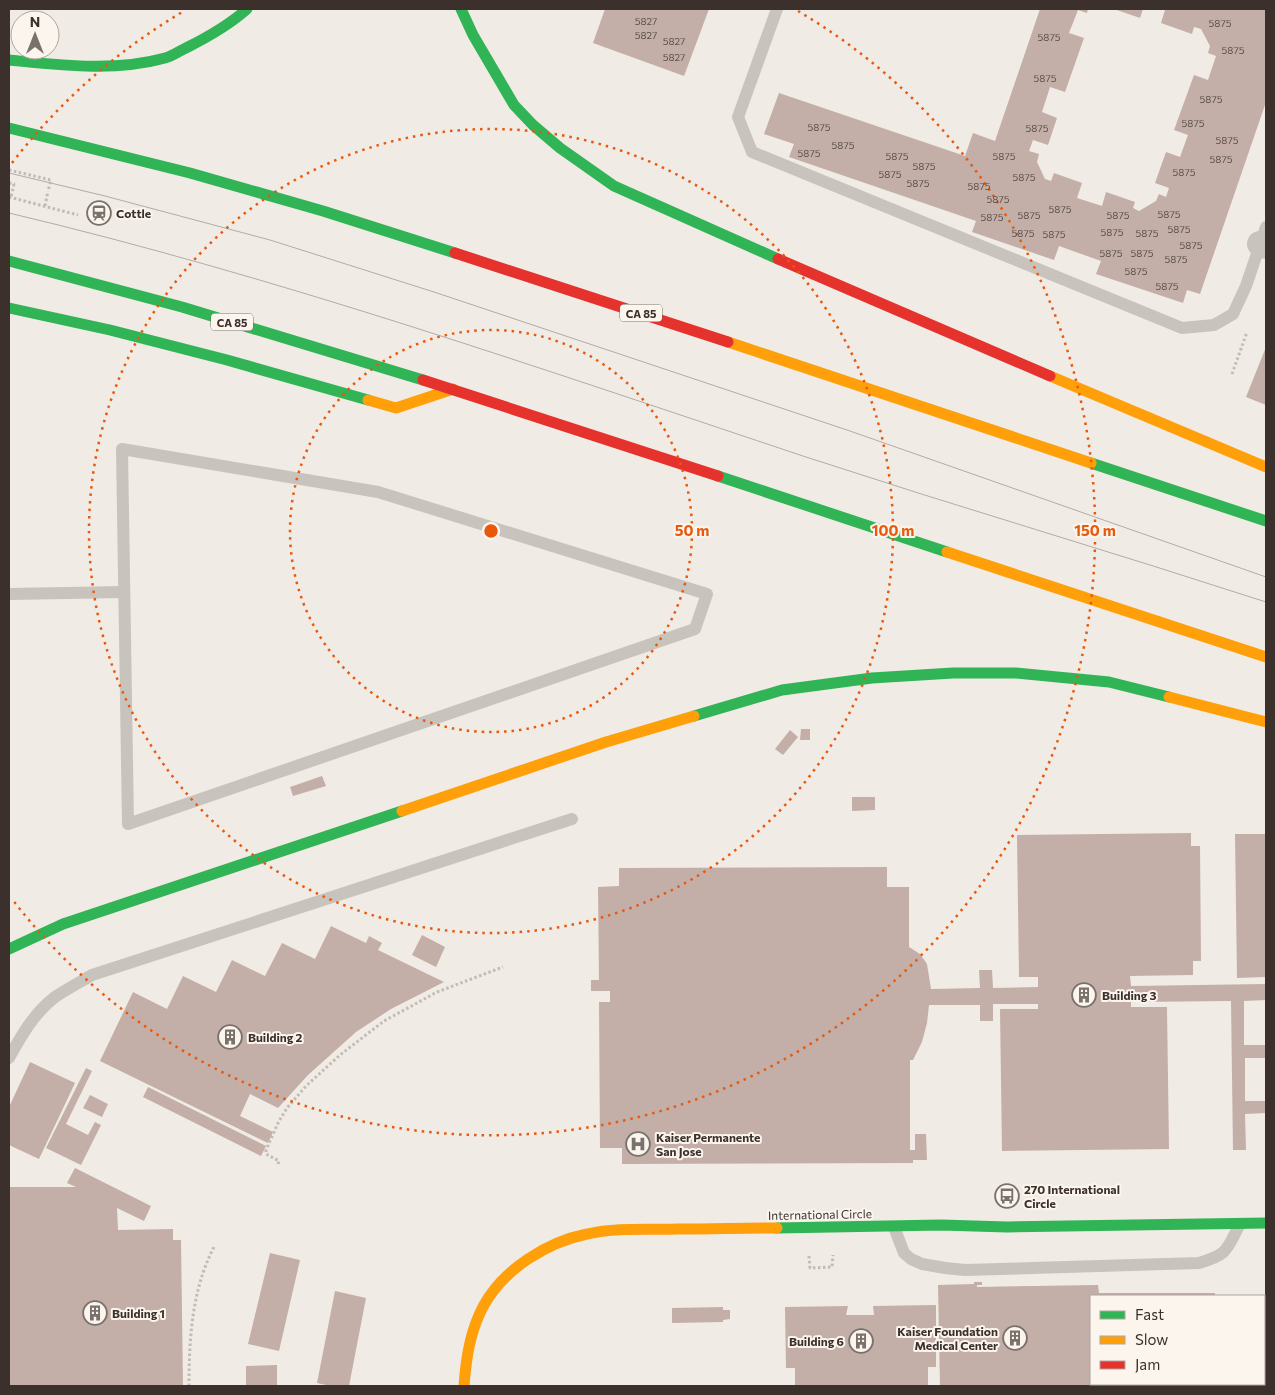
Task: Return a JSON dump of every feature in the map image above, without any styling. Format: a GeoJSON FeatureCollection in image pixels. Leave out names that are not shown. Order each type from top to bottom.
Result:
{"type":"FeatureCollection","features":[{"type":"Feature","properties":{"kind":"main road"},"geometry":{"type":"LineString","coordinates":[[9,60],[54,65],[98,65],[134,64],[166,58],[209,38],[234,22],[247,9]]}},
{"type":"Feature","properties":{"kind":"main road"},"geometry":{"type":"LineString","coordinates":[[461,9],[473,35],[514,105],[533,125],[560,148],[614,186],[837,286],[1266,467]]}},
{"type":"Feature","properties":{"kind":"main road","name":"CA 85"},"geometry":{"type":"LineString","coordinates":[[9,128],[190,174],[333,214],[573,290],[1266,521]]}},
{"type":"Feature","properties":{"kind":"main road","name":"CA 85"},"geometry":{"type":"LineString","coordinates":[[9,261],[182,306],[453,389],[1266,658]]}},
{"type":"Feature","properties":{"kind":"main road"},"geometry":{"type":"LineString","coordinates":[[9,308],[110,330],[218,357],[396,408],[453,389]]}},
{"type":"Feature","properties":{"kind":"main road"},"geometry":{"type":"LineString","coordinates":[[9,949],[64,924],[606,742],[782,690],[872,678],[953,673],[1016,673],[1109,682],[1266,722]]}},
{"type":"Feature","properties":{"kind":"main road","name":"International Circle"},"geometry":{"type":"LineString","coordinates":[[464,1386],[470,1345],[477,1319],[490,1295],[517,1267],[550,1246],[582,1235],[624,1230],[941,1225],[1006,1227],[1266,1223]]}},
{"type":"Feature","properties":{"kind":"lane"},"geometry":{"type":"LineString","coordinates":[[777,9],[738,117],[752,152],[1182,328],[1214,325],[1232,314],[1246,286],[1264,239]]}},
{"type":"Feature","properties":{"kind":"lane"},"geometry":{"type":"LineString","coordinates":[[122,449],[378,492],[707,594],[695,630],[128,824],[124,592],[122,449]]}},
{"type":"Feature","properties":{"kind":"lane"},"geometry":{"type":"LineString","coordinates":[[9,594],[124,592]]}},
{"type":"Feature","properties":{"kind":"lane"},"geometry":{"type":"LineString","coordinates":[[9,1058],[23,1033],[40,1011],[55,997],[92,975],[572,819]]}},
{"type":"Feature","properties":{"kind":"lane"},"geometry":{"type":"LineString","coordinates":[[894,1227],[904,1253],[911,1259],[922,1264],[965,1270],[1199,1263],[1216,1258],[1225,1252],[1241,1222]]}},
{"type":"Feature","properties":{"kind":"path"},"geometry":{"type":"LineString","coordinates":[[9,170],[51,180],[45,206]]}},
{"type":"Feature","properties":{"kind":"path"},"geometry":{"type":"LineString","coordinates":[[9,182],[14,184],[10,197],[78,215]]}},
{"type":"Feature","properties":{"kind":"path"},"geometry":{"type":"LineString","coordinates":[[1232,374],[1247,332]]}},
{"type":"Feature","properties":{"kind":"path"},"geometry":{"type":"LineString","coordinates":[[278,1164],[279,1161],[266,1154],[266,1150],[279,1121],[287,1108],[306,1086],[340,1055],[384,1021],[437,992],[503,967]]}},
{"type":"Feature","properties":{"kind":"path"},"geometry":{"type":"LineString","coordinates":[[189,1386],[190,1330],[208,1256],[214,1245]]}},
{"type":"Feature","properties":{"kind":"path"},"geometry":{"type":"LineString","coordinates":[[809,1256],[810,1268],[817,1268],[832,1267],[833,1255]]}},
{"type":"Feature","properties":{"kind":"building"},"geometry":{"type":"Polygon","coordinates":[[[605,9],[709,9],[684,76],[593,43],[605,9]]]}},
{"type":"Feature","properties":{"kind":"building"},"geometry":{"type":"Polygon","coordinates":[[[1040,9],[1088,9],[1087,13],[1078,10],[1069,33],[1084,38],[1065,92],[1050,87],[1042,112],[1057,118],[1048,145],[1033,140],[1029,151],[1039,154],[1037,162],[1045,179],[1051,181],[1054,173],[1082,183],[1077,198],[1102,206],[1106,192],[1135,202],[1133,208],[1139,211],[1156,201],[1159,194],[1166,197],[1169,188],[1155,183],[1166,152],[1180,157],[1188,135],[1174,130],[1194,75],[1208,80],[1216,56],[1208,53],[1210,46],[1201,29],[1194,27],[1192,34],[1161,23],[1165,10],[1161,9],[1266,9],[1266,102],[1200,294],[1187,290],[1183,303],[1096,274],[1101,261],[1059,246],[1054,260],[972,232],[976,221],[789,157],[794,144],[764,134],[779,93],[965,156],[973,133],[995,141],[1040,9]]]}},
{"type":"Feature","properties":{"kind":"building"},"geometry":{"type":"Polygon","coordinates":[[[1114,9],[1143,9],[1140,18],[1114,9]]]}},
{"type":"Feature","properties":{"kind":"building"},"geometry":{"type":"Polygon","coordinates":[[[1266,347],[1266,405],[1246,397],[1266,347]]]}},
{"type":"Feature","properties":{"kind":"building"},"geometry":{"type":"Polygon","coordinates":[[[801,729],[810,729],[810,740],[800,740],[801,729]]]}},
{"type":"Feature","properties":{"kind":"building"},"geometry":{"type":"Polygon","coordinates":[[[790,730],[798,737],[783,755],[775,749],[790,730]]]}},
{"type":"Feature","properties":{"kind":"building"},"geometry":{"type":"Polygon","coordinates":[[[322,776],[326,786],[293,796],[290,787],[322,776]]]}},
{"type":"Feature","properties":{"kind":"building"},"geometry":{"type":"Polygon","coordinates":[[[852,797],[875,797],[875,810],[852,811],[852,797]]]}},
{"type":"Feature","properties":{"kind":"building"},"geometry":{"type":"Polygon","coordinates":[[[1191,833],[1191,846],[1200,846],[1201,961],[1193,961],[1193,975],[1130,976],[1131,986],[1266,984],[1266,1000],[1244,1001],[1244,1045],[1266,1045],[1266,1058],[1245,1058],[1245,1101],[1266,1101],[1266,1113],[1245,1114],[1246,1150],[1233,1150],[1231,1001],[1131,1002],[1131,1007],[1167,1007],[1169,1149],[1002,1151],[1000,1009],[1038,1009],[1038,1004],[993,1004],[993,1021],[980,1021],[980,1005],[929,1005],[922,1042],[913,1060],[910,1060],[910,1150],[915,1150],[915,1134],[926,1134],[927,1160],[913,1160],[913,1163],[622,1164],[622,1148],[600,1148],[599,1002],[610,1002],[610,991],[591,991],[591,980],[599,980],[598,887],[619,886],[619,868],[887,867],[887,887],[909,887],[909,947],[920,954],[927,964],[931,989],[980,988],[979,970],[992,970],[993,988],[1038,987],[1038,977],[1019,977],[1017,835],[1191,833]]]}},
{"type":"Feature","properties":{"kind":"building"},"geometry":{"type":"Polygon","coordinates":[[[1235,834],[1266,834],[1266,977],[1237,978],[1235,834]]]}},
{"type":"Feature","properties":{"kind":"building","name":"Building 2"},"geometry":{"type":"Polygon","coordinates":[[[331,926],[366,943],[369,936],[382,943],[378,950],[444,982],[391,1009],[356,1032],[308,1075],[278,1108],[250,1094],[240,1116],[273,1132],[268,1143],[100,1061],[133,992],[167,1009],[183,976],[216,992],[232,960],[265,976],[282,943],[315,959],[331,926]]]}},
{"type":"Feature","properties":{"kind":"building"},"geometry":{"type":"Polygon","coordinates":[[[422,935],[445,947],[436,967],[412,955],[422,935]]]}},
{"type":"Feature","properties":{"kind":"building"},"geometry":{"type":"Polygon","coordinates":[[[30,1062],[75,1083],[39,1159],[9,1145],[9,1107],[30,1062]]]}},
{"type":"Feature","properties":{"kind":"building"},"geometry":{"type":"Polygon","coordinates":[[[86,1068],[92,1071],[66,1124],[88,1135],[95,1122],[101,1125],[81,1165],[46,1148],[86,1068]]]}},
{"type":"Feature","properties":{"kind":"building"},"geometry":{"type":"Polygon","coordinates":[[[148,1087],[266,1146],[261,1156],[143,1097],[148,1087]]]}},
{"type":"Feature","properties":{"kind":"building"},"geometry":{"type":"Polygon","coordinates":[[[90,1095],[108,1104],[102,1117],[83,1108],[90,1095]]]}},
{"type":"Feature","properties":{"kind":"building","name":"Building 1"},"geometry":{"type":"Polygon","coordinates":[[[75,1168],[151,1206],[144,1221],[117,1208],[118,1230],[173,1229],[173,1240],[181,1240],[183,1386],[9,1386],[9,1187],[76,1187],[67,1183],[75,1168]]]}},
{"type":"Feature","properties":{"kind":"building"},"geometry":{"type":"Polygon","coordinates":[[[270,1253],[300,1260],[279,1351],[248,1344],[270,1253]]]}},
{"type":"Feature","properties":{"kind":"building","name":"Kaiser Foundation Medical Center"},"geometry":{"type":"Polygon","coordinates":[[[974,1282],[982,1282],[982,1285],[977,1285],[977,1287],[1098,1285],[1099,1293],[1215,1293],[1215,1295],[1090,1295],[1090,1385],[1265,1385],[1265,1370],[1266,1386],[940,1386],[938,1285],[974,1284],[974,1282]]]}},
{"type":"Feature","properties":{"kind":"building"},"geometry":{"type":"Polygon","coordinates":[[[335,1291],[366,1298],[349,1386],[331,1386],[317,1383],[335,1291]]]}},
{"type":"Feature","properties":{"kind":"building","name":"Building 6"},"geometry":{"type":"Polygon","coordinates":[[[936,1305],[936,1367],[928,1367],[928,1386],[795,1386],[795,1368],[786,1368],[785,1307],[848,1306],[846,1315],[874,1315],[873,1306],[936,1305]]]}},
{"type":"Feature","properties":{"kind":"building"},"geometry":{"type":"Polygon","coordinates":[[[723,1307],[723,1310],[730,1310],[730,1319],[723,1320],[723,1322],[672,1323],[672,1308],[723,1307]]]}},
{"type":"Feature","properties":{"kind":"building"},"geometry":{"type":"Polygon","coordinates":[[[277,1365],[277,1386],[246,1386],[246,1366],[277,1365]]]}},
{"type":"Feature","properties":{"kind":"tram line"},"geometry":{"type":"LineString","coordinates":[[9,173],[105,196],[270,240],[434,292],[850,431],[1266,577]]}},
{"type":"Feature","properties":{"kind":"tram line"},"geometry":{"type":"LineString","coordinates":[[9,213],[110,238],[310,295],[509,358],[863,476],[1266,602]]}},
{"type":"Feature","properties":{"kind":"traffic: fast"},"geometry":{"type":"LineString","coordinates":[[9,60],[48,64],[107,66],[127,65],[165,58],[202,40],[225,26],[247,9]]}},
{"type":"Feature","properties":{"kind":"traffic: fast"},"geometry":{"type":"LineString","coordinates":[[461,9],[473,35],[514,105],[533,125],[560,148],[614,186],[778,259]]}},
{"type":"Feature","properties":{"kind":"traffic: fast"},"geometry":{"type":"LineString","coordinates":[[9,128],[190,173],[323,211],[455,253]]}},
{"type":"Feature","properties":{"kind":"traffic: fast"},"geometry":{"type":"LineString","coordinates":[[9,261],[182,307],[423,380]]}},
{"type":"Feature","properties":{"kind":"traffic: fast"},"geometry":{"type":"LineString","coordinates":[[9,308],[110,330],[227,360],[368,400]]}},
{"type":"Feature","properties":{"kind":"traffic: fast"},"geometry":{"type":"LineString","coordinates":[[1091,463],[1266,521]]}},
{"type":"Feature","properties":{"kind":"traffic: fast"},"geometry":{"type":"LineString","coordinates":[[718,476],[947,552]]}},
{"type":"Feature","properties":{"kind":"traffic: fast"},"geometry":{"type":"LineString","coordinates":[[694,716],[782,690],[872,678],[953,673],[1016,673],[1109,682],[1169,697]]}},
{"type":"Feature","properties":{"kind":"traffic: fast"},"geometry":{"type":"LineString","coordinates":[[9,949],[63,924],[402,811]]}},
{"type":"Feature","properties":{"kind":"traffic: fast"},"geometry":{"type":"LineString","coordinates":[[777,1228],[1266,1223]]}},
{"type":"Feature","properties":{"kind":"traffic: slow"},"geometry":{"type":"LineString","coordinates":[[728,342],[1091,463]]}},
{"type":"Feature","properties":{"kind":"traffic: slow"},"geometry":{"type":"LineString","coordinates":[[1050,376],[1266,467]]}},
{"type":"Feature","properties":{"kind":"traffic: slow"},"geometry":{"type":"LineString","coordinates":[[368,400],[396,408],[453,389]]}},
{"type":"Feature","properties":{"kind":"traffic: slow"},"geometry":{"type":"LineString","coordinates":[[947,552],[1266,657]]}},
{"type":"Feature","properties":{"kind":"traffic: slow"},"geometry":{"type":"LineString","coordinates":[[1169,697],[1266,722]]}},
{"type":"Feature","properties":{"kind":"traffic: slow"},"geometry":{"type":"LineString","coordinates":[[402,811],[606,742],[694,716]]}},
{"type":"Feature","properties":{"kind":"traffic: slow"},"geometry":{"type":"LineString","coordinates":[[464,1386],[466,1365],[475,1324],[484,1305],[503,1280],[542,1250],[572,1238],[610,1230],[777,1228]]}},
{"type":"Feature","properties":{"kind":"traffic: jam"},"geometry":{"type":"LineString","coordinates":[[455,253],[728,342]]}},
{"type":"Feature","properties":{"kind":"traffic: jam"},"geometry":{"type":"LineString","coordinates":[[778,259],[1050,376]]}},
{"type":"Feature","properties":{"kind":"traffic: jam"},"geometry":{"type":"LineString","coordinates":[[423,380],[718,476]]}},
{"type":"Feature","properties":{"kind":"place","name":"Cottle"},"geometry":{"type":"Point","coordinates":[99,213]}},
{"type":"Feature","properties":{"kind":"place","name":"Building 3"},"geometry":{"type":"Point","coordinates":[1084,995]}},
{"type":"Feature","properties":{"kind":"place","name":"Building 2"},"geometry":{"type":"Point","coordinates":[230,1037]}},
{"type":"Feature","properties":{"kind":"place","name":"Kaiser Permanente San Jose"},"geometry":{"type":"Point","coordinates":[638,1144]}},
{"type":"Feature","properties":{"kind":"place","name":"270 International Circle"},"geometry":{"type":"Point","coordinates":[1007,1196]}},
{"type":"Feature","properties":{"kind":"place","name":"Building 1"},"geometry":{"type":"Point","coordinates":[95,1313]}},
{"type":"Feature","properties":{"kind":"place","name":"Kaiser Foundation Medical Center"},"geometry":{"type":"Point","coordinates":[1015,1338]}},
{"type":"Feature","properties":{"kind":"place","name":"Building 6"},"geometry":{"type":"Point","coordinates":[861,1341]}}]}
